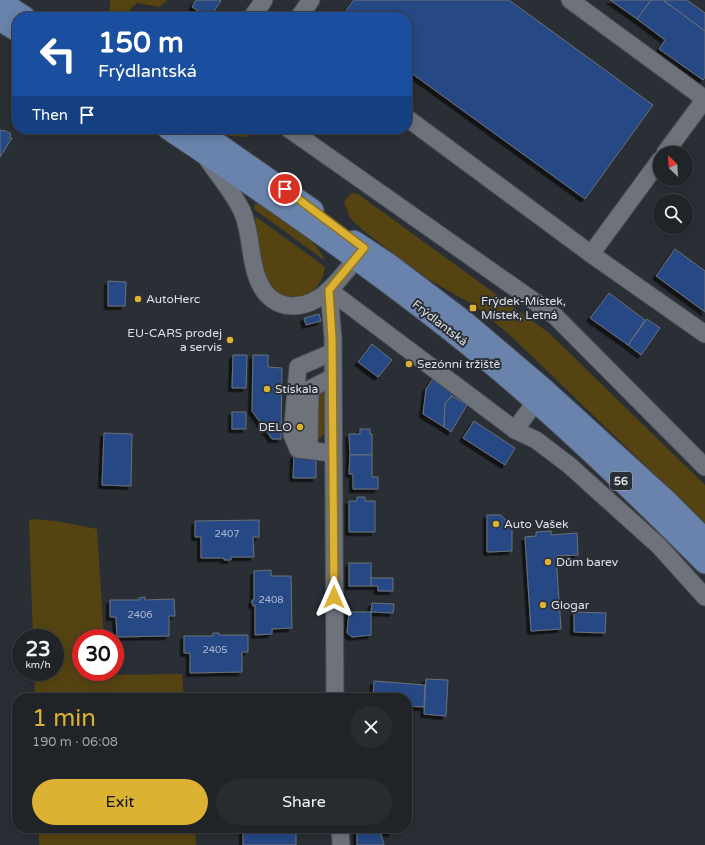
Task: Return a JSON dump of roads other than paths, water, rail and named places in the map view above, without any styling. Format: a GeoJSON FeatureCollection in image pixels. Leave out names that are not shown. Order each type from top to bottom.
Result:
{"type":"FeatureCollection","features":[{"type":"Feature","properties":{"kind":"main road"},"geometry":{"type":"LineString","coordinates":[[0,1],[17,12]]}},
{"type":"Feature","properties":{"kind":"main road"},"geometry":{"type":"LineString","coordinates":[[0,20],[12,28]]}},
{"type":"Feature","properties":{"kind":"main road","name":"Frýdlantská"},"geometry":{"type":"LineString","coordinates":[[176,134],[288,210],[360,254],[389,264],[464,321],[538,385],[667,501],[705,539]]}},
{"type":"Feature","properties":{"kind":"main road","name":"Frýdlantská"},"geometry":{"type":"LineString","coordinates":[[204,134],[297,198],[360,254],[536,401],[655,512],[705,563]]}},
{"type":"Feature","properties":{"kind":"street"},"geometry":{"type":"LineString","coordinates":[[256,12],[264,0]]}},
{"type":"Feature","properties":{"kind":"street"},"geometry":{"type":"LineString","coordinates":[[303,12],[311,0]]}},
{"type":"Feature","properties":{"kind":"street"},"geometry":{"type":"LineString","coordinates":[[570,0],[705,99],[670,146]]}},
{"type":"Feature","properties":{"kind":"street"},"geometry":{"type":"LineString","coordinates":[[412,122],[591,254],[705,334]]}},
{"type":"Feature","properties":{"kind":"street"},"geometry":{"type":"LineString","coordinates":[[296,134],[556,316],[705,468]]}},
{"type":"Feature","properties":{"kind":"street"},"geometry":{"type":"LineString","coordinates":[[204,153],[242,212],[258,282],[268,298],[284,306],[300,306],[313,301],[329,290],[360,254]]}},
{"type":"Feature","properties":{"kind":"street"},"geometry":{"type":"LineString","coordinates":[[591,254],[653,170]]}},
{"type":"Feature","properties":{"kind":"street"},"geometry":{"type":"LineString","coordinates":[[329,290],[333,352],[332,453],[335,693]]}},
{"type":"Feature","properties":{"kind":"street"},"geometry":{"type":"LineString","coordinates":[[329,290],[515,430],[536,440],[569,465],[659,546],[705,597]]}},
{"type":"Feature","properties":{"kind":"street"},"geometry":{"type":"LineString","coordinates":[[332,453],[298,449],[292,435],[298,367],[333,352]]}},
{"type":"Feature","properties":{"kind":"street"},"geometry":{"type":"LineString","coordinates":[[309,450],[310,389],[333,377]]}},
{"type":"Feature","properties":{"kind":"street"},"geometry":{"type":"LineString","coordinates":[[515,430],[536,401]]}},
{"type":"Feature","properties":{"kind":"street"},"geometry":{"type":"LineString","coordinates":[[340,833],[341,845]]}},
{"type":"Feature","properties":{"kind":"place","name":"AutoHerc"},"geometry":{"type":"Point","coordinates":[138,299]}},
{"type":"Feature","properties":{"kind":"place","name":"Frýdek-Místek, Místek, Letná"},"geometry":{"type":"Point","coordinates":[473,308]}},
{"type":"Feature","properties":{"kind":"place","name":"EU-CARS prodej a servis"},"geometry":{"type":"Point","coordinates":[230,340]}},
{"type":"Feature","properties":{"kind":"place","name":"Sezónní tržiště"},"geometry":{"type":"Point","coordinates":[409,364]}},
{"type":"Feature","properties":{"kind":"place","name":"Stískala"},"geometry":{"type":"Point","coordinates":[267,389]}},
{"type":"Feature","properties":{"kind":"place","name":"DELO"},"geometry":{"type":"Point","coordinates":[300,427]}},
{"type":"Feature","properties":{"kind":"place","name":"Auto Vašek"},"geometry":{"type":"Point","coordinates":[496,524]}},
{"type":"Feature","properties":{"kind":"place","name":"Dům barev"},"geometry":{"type":"Point","coordinates":[548,562]}},
{"type":"Feature","properties":{"kind":"place","name":"Glogar"},"geometry":{"type":"Point","coordinates":[543,605]}}]}
